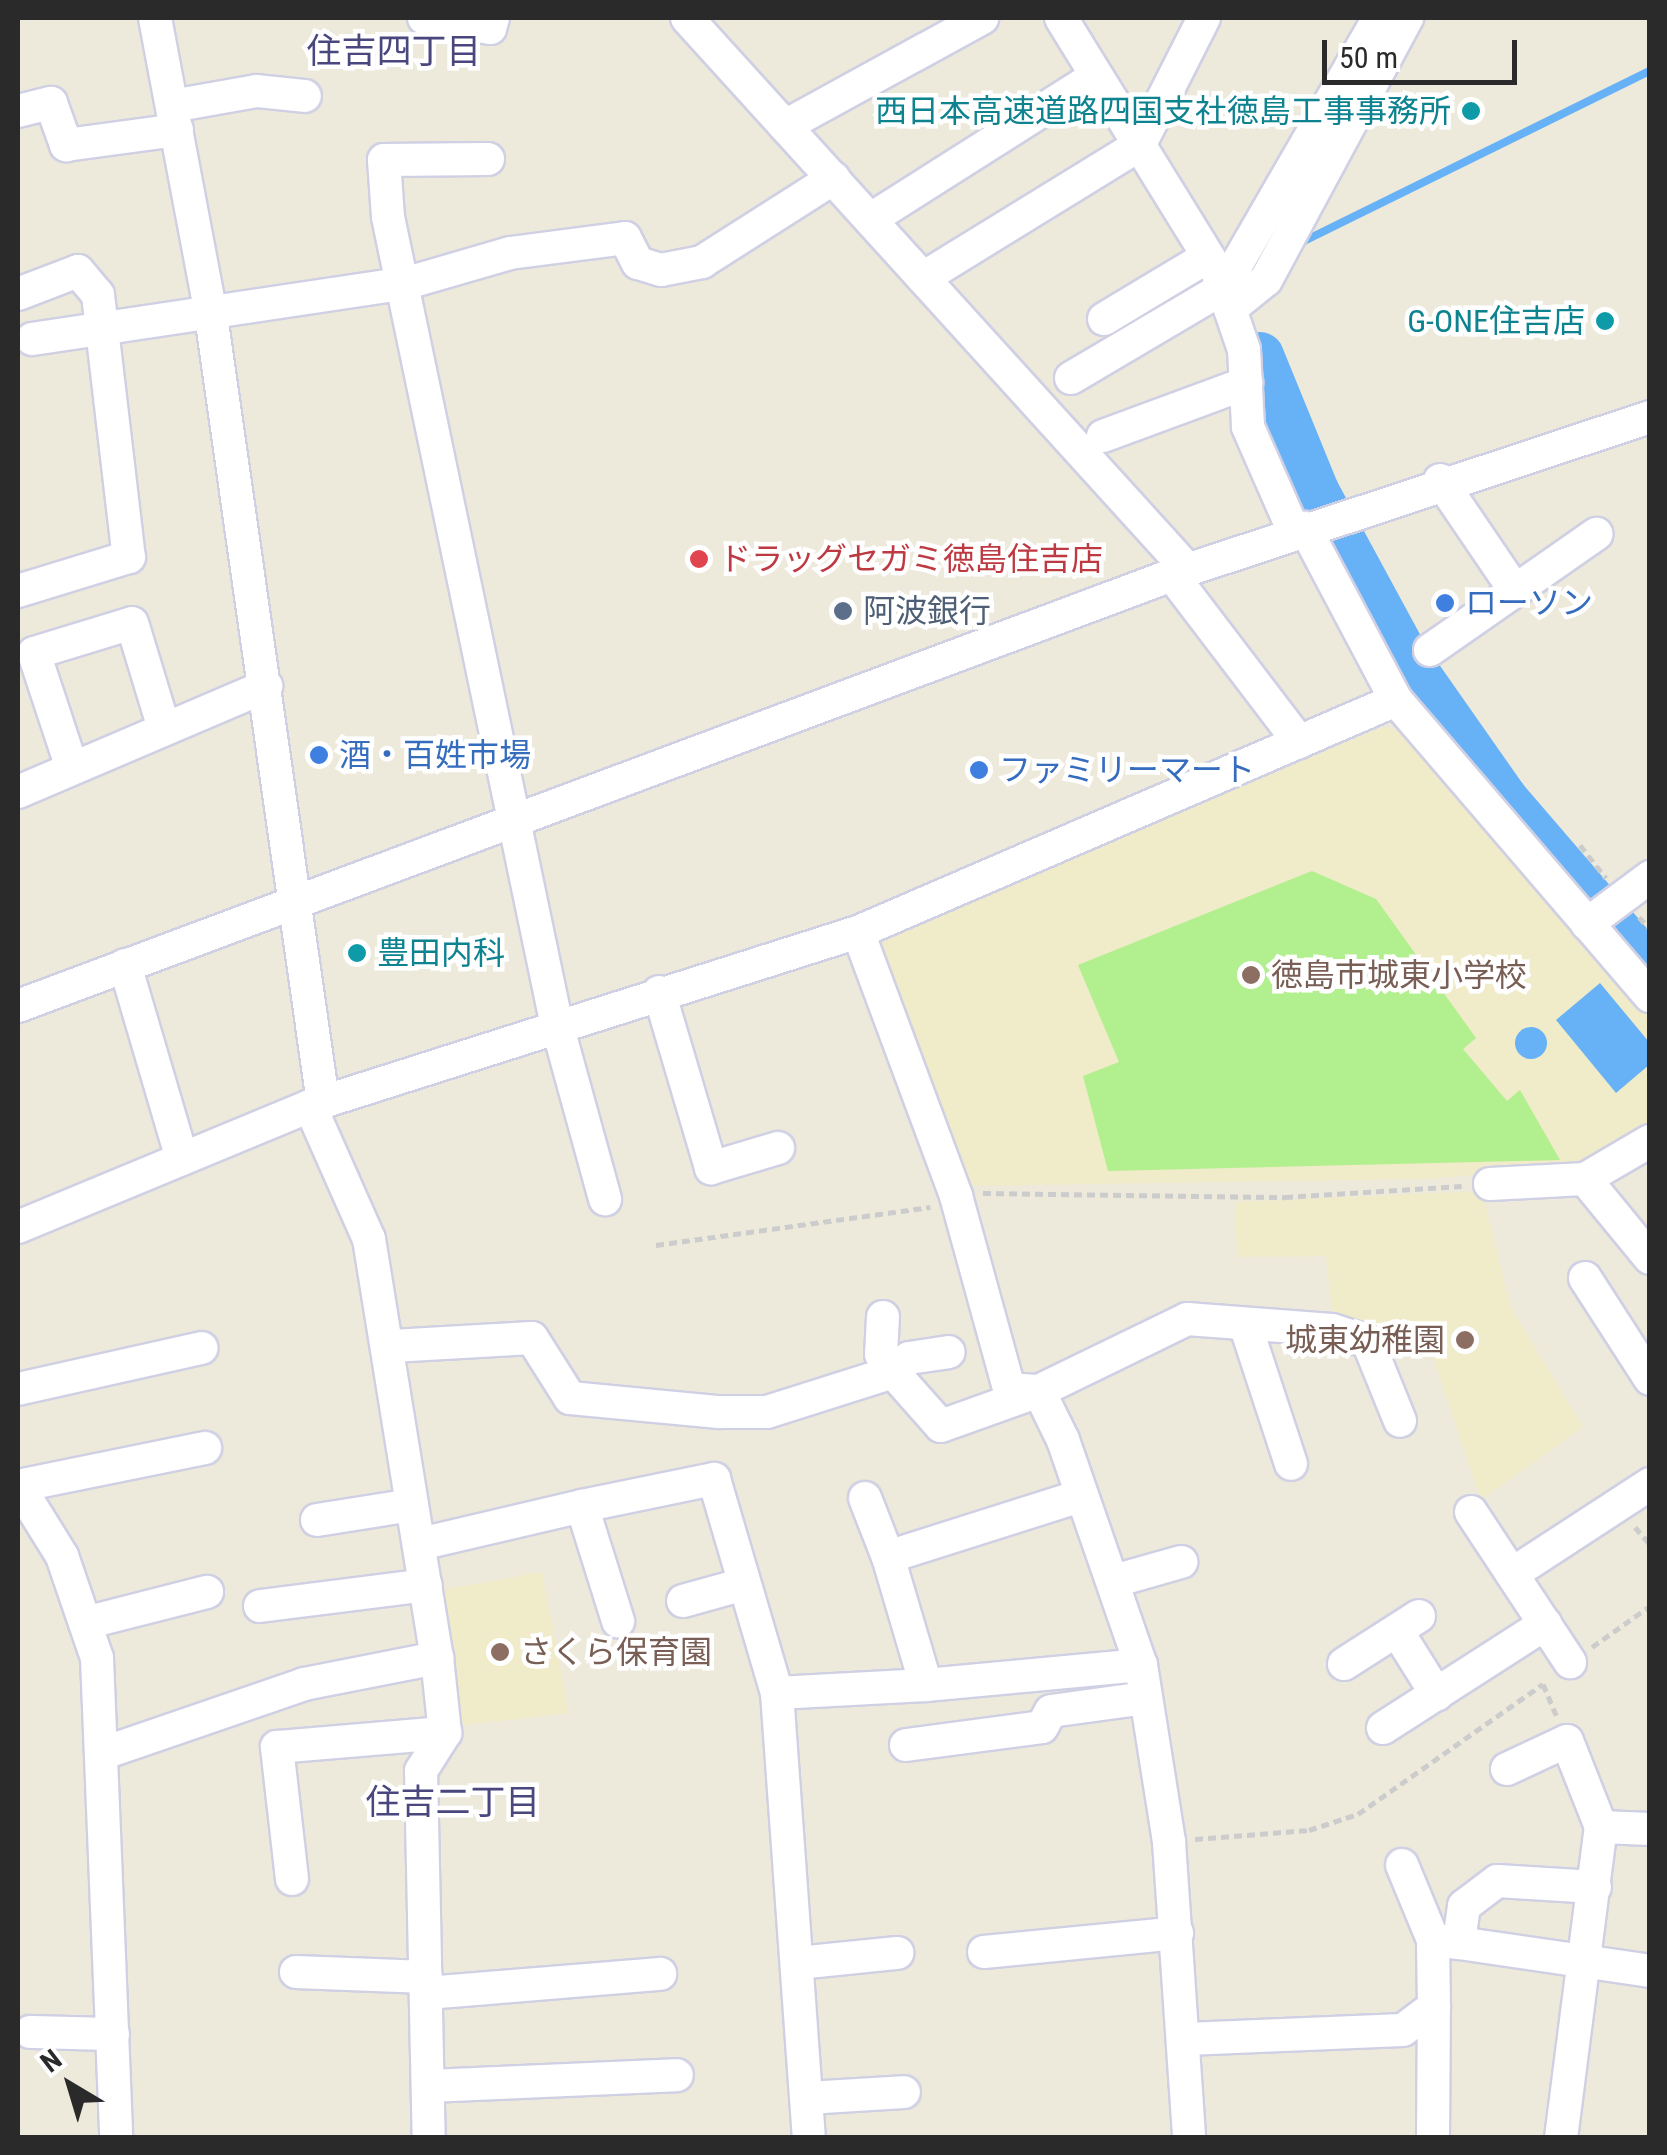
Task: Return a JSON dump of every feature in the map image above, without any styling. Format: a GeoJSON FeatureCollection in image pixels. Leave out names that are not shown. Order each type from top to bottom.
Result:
{"type":"FeatureCollection","features":[{"type":"Feature","properties":{"kind":"street"},"geometry":{"type":"LineString","coordinates":[[424,18],[490,28],[492,18]]}},
{"type":"Feature","properties":{"kind":"street"},"geometry":{"type":"LineString","coordinates":[[688,18],[924,278],[1180,573],[1299,742]]}},
{"type":"Feature","properties":{"kind":"street"},"geometry":{"type":"LineString","coordinates":[[786,126],[982,18]]}},
{"type":"Feature","properties":{"kind":"street"},"geometry":{"type":"LineString","coordinates":[[1061,18],[1136,148],[1208,256],[1226,298],[1246,382],[1248,427],[1315,525],[1396,700],[1598,915],[1650,996]]}},
{"type":"Feature","properties":{"kind":"street"},"geometry":{"type":"LineString","coordinates":[[924,278],[1136,148],[1204,18]]}},
{"type":"Feature","properties":{"kind":"street"},"geometry":{"type":"LineString","coordinates":[[1226,298],[1379,18]]}},
{"type":"Feature","properties":{"kind":"street"},"geometry":{"type":"LineString","coordinates":[[1071,378],[1266,280],[1407,18]]}},
{"type":"Feature","properties":{"kind":"street"},"geometry":{"type":"LineString","coordinates":[[149,19],[174,118],[210,308],[266,686],[317,1104],[355,1195],[392,1346],[436,1658],[445,1733],[421,1771],[429,2138]]}},
{"type":"Feature","properties":{"kind":"street"},"geometry":{"type":"LineString","coordinates":[[871,219],[1094,77]]}},
{"type":"Feature","properties":{"kind":"street"},"geometry":{"type":"LineString","coordinates":[[18,111],[51,102],[66,145],[174,118],[258,91],[305,96]]}},
{"type":"Feature","properties":{"kind":"street"},"geometry":{"type":"LineString","coordinates":[[488,159],[384,160],[520,816],[556,1021],[605,1198]]}},
{"type":"Feature","properties":{"kind":"street"},"geometry":{"type":"LineString","coordinates":[[32,340],[210,308],[407,283],[510,254],[625,238],[638,263],[661,270],[702,262],[834,178]]}},
{"type":"Feature","properties":{"kind":"street"},"geometry":{"type":"LineString","coordinates":[[1104,319],[1208,256]]}},
{"type":"Feature","properties":{"kind":"street"},"geometry":{"type":"LineString","coordinates":[[18,294],[78,271],[98,296],[98,331],[129,557],[18,591]]}},
{"type":"Feature","properties":{"kind":"street"},"geometry":{"type":"LineString","coordinates":[[1102,436],[1246,382]]}},
{"type":"Feature","properties":{"kind":"street"},"geometry":{"type":"LineString","coordinates":[[18,1006],[1180,573],[1440,480],[1650,416]]}},
{"type":"Feature","properties":{"kind":"street"},"geometry":{"type":"LineString","coordinates":[[1440,480],[1514,589]]}},
{"type":"Feature","properties":{"kind":"street"},"geometry":{"type":"LineString","coordinates":[[1430,650],[1596,534]]}},
{"type":"Feature","properties":{"kind":"street"},"geometry":{"type":"LineString","coordinates":[[72,768],[34,654],[132,622],[164,728]]}},
{"type":"Feature","properties":{"kind":"street"},"geometry":{"type":"LineString","coordinates":[[18,792],[266,686]]}},
{"type":"Feature","properties":{"kind":"street"},"geometry":{"type":"LineString","coordinates":[[18,1227],[317,1104],[556,1021],[858,932],[1396,700]]}},
{"type":"Feature","properties":{"kind":"street"},"geometry":{"type":"LineString","coordinates":[[1598,915],[1650,876]]}},
{"type":"Feature","properties":{"kind":"street"},"geometry":{"type":"LineString","coordinates":[[858,932],[956,1199],[1010,1389],[1039,1391]]}},
{"type":"Feature","properties":{"kind":"street"},"geometry":{"type":"LineString","coordinates":[[125,965],[182,1159]]}},
{"type":"Feature","properties":{"kind":"street"},"geometry":{"type":"LineString","coordinates":[[659,992],[712,1168],[778,1148]]}},
{"type":"Feature","properties":{"kind":"street"},"geometry":{"type":"LineString","coordinates":[[1490,1184],[1585,1179],[1650,1141]]}},
{"type":"Feature","properties":{"kind":"street"},"geometry":{"type":"LineString","coordinates":[[1585,1179],[1650,1258]]}},
{"type":"Feature","properties":{"kind":"street"},"geometry":{"type":"LineString","coordinates":[[1585,1278],[1650,1380]]}},
{"type":"Feature","properties":{"kind":"street"},"geometry":{"type":"LineString","coordinates":[[882,1317],[881,1354],[941,1426],[1039,1391],[1187,1320],[1332,1330],[1368,1342],[1400,1421]]}},
{"type":"Feature","properties":{"kind":"street"},"geometry":{"type":"LineString","coordinates":[[1246,1327],[1291,1464]]}},
{"type":"Feature","properties":{"kind":"street"},"geometry":{"type":"LineString","coordinates":[[392,1346],[532,1338],[570,1398],[718,1412],[767,1412],[893,1372],[909,1358],[950,1352]]}},
{"type":"Feature","properties":{"kind":"street"},"geometry":{"type":"LineString","coordinates":[[18,1389],[200,1348]]}},
{"type":"Feature","properties":{"kind":"street"},"geometry":{"type":"LineString","coordinates":[[1039,1391],[1142,1665],[1169,1842],[1186,2039],[1189,2138]]}},
{"type":"Feature","properties":{"kind":"street"},"geometry":{"type":"LineString","coordinates":[[116,2138],[104,1754],[85,1623],[62,1556],[18,1486],[206,1448]]}},
{"type":"Feature","properties":{"kind":"street"},"geometry":{"type":"LineString","coordinates":[[420,1544],[714,1479],[777,1693],[809,2138]]}},
{"type":"Feature","properties":{"kind":"street"},"geometry":{"type":"LineString","coordinates":[[1512,1574],[1650,1484]]}},
{"type":"Feature","properties":{"kind":"street"},"geometry":{"type":"LineString","coordinates":[[888,1556],[1077,1497]]}},
{"type":"Feature","properties":{"kind":"street"},"geometry":{"type":"LineString","coordinates":[[864,1498],[888,1556],[926,1684]]}},
{"type":"Feature","properties":{"kind":"street"},"geometry":{"type":"LineString","coordinates":[[318,1520],[412,1505]]}},
{"type":"Feature","properties":{"kind":"street"},"geometry":{"type":"LineString","coordinates":[[582,1506],[618,1621]]}},
{"type":"Feature","properties":{"kind":"street"},"geometry":{"type":"LineString","coordinates":[[1470,1512],[1570,1662]]}},
{"type":"Feature","properties":{"kind":"street"},"geometry":{"type":"LineString","coordinates":[[1114,1582],[1181,1562]]}},
{"type":"Feature","properties":{"kind":"street"},"geometry":{"type":"LineString","coordinates":[[683,1601],[744,1584]]}},
{"type":"Feature","properties":{"kind":"street"},"geometry":{"type":"LineString","coordinates":[[260,1606],[426,1586]]}},
{"type":"Feature","properties":{"kind":"street"},"geometry":{"type":"LineString","coordinates":[[85,1623],[207,1592]]}},
{"type":"Feature","properties":{"kind":"street"},"geometry":{"type":"LineString","coordinates":[[1344,1664],[1408,1623],[1437,1694]]}},
{"type":"Feature","properties":{"kind":"street"},"geometry":{"type":"LineString","coordinates":[[1383,1728],[1545,1624]]}},
{"type":"Feature","properties":{"kind":"street"},"geometry":{"type":"LineString","coordinates":[[104,1754],[272,1695],[436,1658]]}},
{"type":"Feature","properties":{"kind":"street"},"geometry":{"type":"LineString","coordinates":[[777,1693],[1142,1665]]}},
{"type":"Feature","properties":{"kind":"street"},"geometry":{"type":"LineString","coordinates":[[272,1695],[292,1879]]}},
{"type":"Feature","properties":{"kind":"street"},"geometry":{"type":"LineString","coordinates":[[906,1745],[1042,1727],[1051,1711],[1146,1698]]}},
{"type":"Feature","properties":{"kind":"street"},"geometry":{"type":"LineString","coordinates":[[276,1747],[445,1733]]}},
{"type":"Feature","properties":{"kind":"street"},"geometry":{"type":"LineString","coordinates":[[1507,1770],[1566,1741],[1601,1827],[1561,2138]]}},
{"type":"Feature","properties":{"kind":"street"},"geometry":{"type":"LineString","coordinates":[[1601,1827],[1650,1829]]}},
{"type":"Feature","properties":{"kind":"street"},"geometry":{"type":"LineString","coordinates":[[1402,1865],[1446,1942]]}},
{"type":"Feature","properties":{"kind":"street"},"geometry":{"type":"LineString","coordinates":[[1433,2138],[1434,2007],[1446,1942],[1464,1906],[1484,1886],[1595,1887]]}},
{"type":"Feature","properties":{"kind":"street"},"geometry":{"type":"LineString","coordinates":[[984,1952],[1177,1933]]}},
{"type":"Feature","properties":{"kind":"street"},"geometry":{"type":"LineString","coordinates":[[1446,1942],[1587,1957],[1650,1971]]}},
{"type":"Feature","properties":{"kind":"street"},"geometry":{"type":"LineString","coordinates":[[798,1963],[897,1953]]}},
{"type":"Feature","properties":{"kind":"street"},"geometry":{"type":"LineString","coordinates":[[296,1972],[427,1985],[660,1974]]}},
{"type":"Feature","properties":{"kind":"street"},"geometry":{"type":"LineString","coordinates":[[1186,2039],[1403,2030],[1434,2007]]}},
{"type":"Feature","properties":{"kind":"street"},"geometry":{"type":"LineString","coordinates":[[30,2032],[113,2034]]}},
{"type":"Feature","properties":{"kind":"street"},"geometry":{"type":"LineString","coordinates":[[428,2086],[676,2076]]}},
{"type":"Feature","properties":{"kind":"street"},"geometry":{"type":"LineString","coordinates":[[807,2098],[904,2092]]}},
{"type":"Feature","properties":{"kind":"path"},"geometry":{"type":"LineString","coordinates":[[656,1244],[956,1199],[1285,1197],[1490,1184]]}},
{"type":"Feature","properties":{"kind":"path"},"geometry":{"type":"LineString","coordinates":[[1169,1842],[1309,1830],[1358,1814],[1543,1684]]}},
{"type":"Feature","properties":{"kind":"shaded area","name":"徳島市城東小学校"},"geometry":{"type":"Polygon","coordinates":[[[1383,727],[1419,736],[1649,1015],[1649,1129],[1588,1167],[1424,1179],[966,1186],[880,939],[1383,727]]]}},
{"type":"Feature","properties":{"kind":"shaded area","name":"城東幼稚園"},"geometry":{"type":"Polygon","coordinates":[[[1482,1191],[1510,1306],[1583,1427],[1481,1500],[1432,1353],[1333,1323],[1326,1256],[1237,1257],[1235,1202],[1482,1191]]]}},
{"type":"Feature","properties":{"kind":"shaded area","name":"さくら保育園"},"geometry":{"type":"Polygon","coordinates":[[[542,1572],[569,1713],[455,1726],[435,1591],[542,1572]]]}},
{"type":"Feature","properties":{"kind":"green space"},"geometry":{"type":"Polygon","coordinates":[[[1312,871],[1376,899],[1476,1038],[1463,1049],[1507,1101],[1520,1090],[1560,1160],[1108,1171],[1083,1076],[1119,1062],[1078,965],[1312,871]]]}},
{"type":"Feature","properties":{"kind":"water"},"geometry":{"type":"Polygon","coordinates":[[[1585,870],[1649,944],[1649,980],[1566,885],[1585,870]]]}},
{"type":"Feature","properties":{"kind":"water"},"geometry":{"type":"Polygon","coordinates":[[[1600,983],[1649,1042],[1649,1065],[1616,1093],[1556,1020],[1600,983]]]}},
{"type":"Feature","properties":{"kind":"water"},"geometry":{"type":"Polygon","coordinates":[[[1531,1027],[1542,1032],[1547,1043],[1542,1054],[1531,1059],[1520,1054],[1515,1043],[1520,1032],[1531,1027]]]}},
{"type":"Feature","properties":{"kind":"waterway"},"geometry":{"type":"LineString","coordinates":[[1298,244],[1650,71]]}},
{"type":"Feature","properties":{"kind":"waterway"},"geometry":{"type":"LineString","coordinates":[[1260,356],[1316,493],[1406,659],[1504,799],[1650,969]]}},
{"type":"Feature","properties":{"kind":"place","name":"西日本高速道路四国支社徳島工事事務所"},"geometry":{"type":"Point","coordinates":[1471,111]}},
{"type":"Feature","properties":{"kind":"place","name":"G-ONE住吉店"},"geometry":{"type":"Point","coordinates":[1605,321]}},
{"type":"Feature","properties":{"kind":"place","name":"ドラッグセガミ徳島住吉店"},"geometry":{"type":"Point","coordinates":[699,559]}},
{"type":"Feature","properties":{"kind":"place","name":"ローソン"},"geometry":{"type":"Point","coordinates":[1445,603]}},
{"type":"Feature","properties":{"kind":"place","name":"阿波銀行"},"geometry":{"type":"Point","coordinates":[843,611]}},
{"type":"Feature","properties":{"kind":"place","name":"酒・百姓市場"},"geometry":{"type":"Point","coordinates":[319,755]}},
{"type":"Feature","properties":{"kind":"place","name":"ファミリーマート"},"geometry":{"type":"Point","coordinates":[979,770]}},
{"type":"Feature","properties":{"kind":"place","name":"豊田内科"},"geometry":{"type":"Point","coordinates":[357,953]}},
{"type":"Feature","properties":{"kind":"place","name":"徳島市城東小学校"},"geometry":{"type":"Point","coordinates":[1251,975]}},
{"type":"Feature","properties":{"kind":"place","name":"城東幼稚園"},"geometry":{"type":"Point","coordinates":[1465,1340]}},
{"type":"Feature","properties":{"kind":"place","name":"さくら保育園"},"geometry":{"type":"Point","coordinates":[500,1652]}},
{"type":"Feature","properties":{"kind":"district","name":"住吉四丁目"},"geometry":{"type":"Point","coordinates":[394,52]}},
{"type":"Feature","properties":{"kind":"district","name":"住吉二丁目"},"geometry":{"type":"Point","coordinates":[453,1803]}}]}
